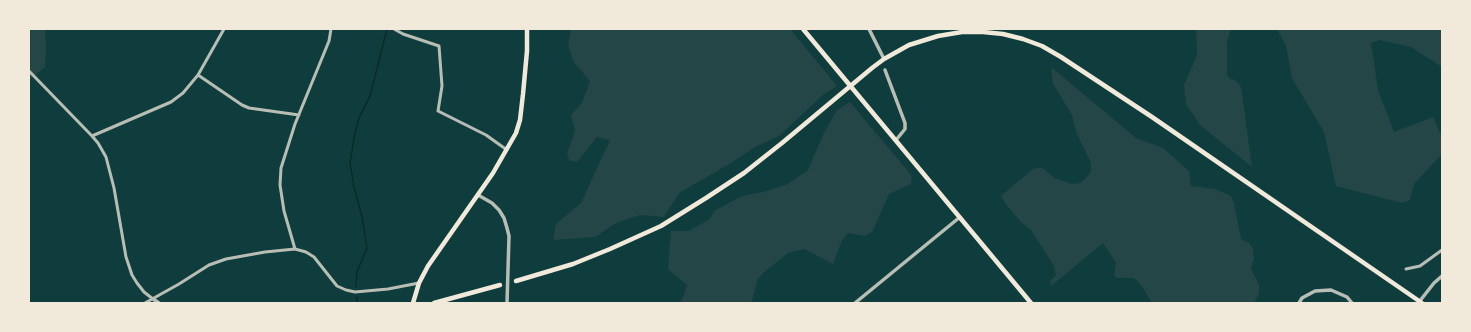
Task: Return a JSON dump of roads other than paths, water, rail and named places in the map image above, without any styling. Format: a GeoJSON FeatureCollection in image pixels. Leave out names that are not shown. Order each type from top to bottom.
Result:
{"type":"FeatureCollection","features":[{"type":"Feature","properties":{"kind":"main road"},"geometry":{"type":"LineString","coordinates":[[413,303],[419,283],[428,266],[478,195],[507,150],[516,133],[520,120],[527,51],[527,29]]}},
{"type":"Feature","properties":{"kind":"main road"},"geometry":{"type":"LineString","coordinates":[[803,29],[1031,303]]}},
{"type":"Feature","properties":{"kind":"main road"},"geometry":{"type":"LineString","coordinates":[[516,281],[573,264],[661,226],[744,173],[884,59],[909,45],[938,36],[962,32],[983,32],[1003,34],[1042,46],[1060,57],[1152,117],[1420,302]]}},
{"type":"Feature","properties":{"kind":"main road"},"geometry":{"type":"LineString","coordinates":[[434,303],[500,285]]}},
{"type":"Feature","properties":{"kind":"street"},"geometry":{"type":"LineString","coordinates":[[92,136],[171,102],[183,93],[198,75],[224,29]]}},
{"type":"Feature","properties":{"kind":"street"},"geometry":{"type":"LineString","coordinates":[[295,249],[284,211],[280,185],[281,168],[299,115],[326,47],[331,29]]}},
{"type":"Feature","properties":{"kind":"street"},"geometry":{"type":"LineString","coordinates":[[394,29],[403,34],[440,46],[442,86],[438,111],[486,135],[507,150]]}},
{"type":"Feature","properties":{"kind":"street"},"geometry":{"type":"LineString","coordinates":[[869,29],[884,59]]}},
{"type":"Feature","properties":{"kind":"street"},"geometry":{"type":"LineString","coordinates":[[885,70],[905,123],[905,129],[896,140]]}},
{"type":"Feature","properties":{"kind":"street"},"geometry":{"type":"LineString","coordinates":[[29,71],[92,136],[106,157],[109,165],[126,257],[132,275],[144,292],[159,303]]}},
{"type":"Feature","properties":{"kind":"street"},"geometry":{"type":"LineString","coordinates":[[198,75],[242,105],[249,108],[299,115]]}},
{"type":"Feature","properties":{"kind":"street"},"geometry":{"type":"LineString","coordinates":[[478,195],[492,203],[504,218],[507,228],[509,236],[507,303]]}},
{"type":"Feature","properties":{"kind":"street"},"geometry":{"type":"LineString","coordinates":[[856,303],[960,217]]}},
{"type":"Feature","properties":{"kind":"street"},"geometry":{"type":"LineString","coordinates":[[145,303],[209,265],[226,259],[265,252],[295,249],[306,252],[314,257],[337,286],[346,290],[355,292],[368,291],[419,283]]}},
{"type":"Feature","properties":{"kind":"street"},"geometry":{"type":"LineString","coordinates":[[1406,268],[1420,266],[1442,250]]}},
{"type":"Feature","properties":{"kind":"street"},"geometry":{"type":"LineString","coordinates":[[1420,302],[1434,283],[1442,276]]}},
{"type":"Feature","properties":{"kind":"street"},"geometry":{"type":"LineString","coordinates":[[1300,303],[1302,298],[1315,291],[1331,290],[1347,297],[1352,303]]}},
{"type":"Feature","properties":{"kind":"waterway"},"geometry":{"type":"LineString","coordinates":[[356,287],[357,272],[367,248],[350,163],[359,118],[370,96],[387,29]]}},
{"type":"Feature","properties":{"kind":"waterway"},"geometry":{"type":"LineString","coordinates":[[357,297],[357,303]]}}]}
